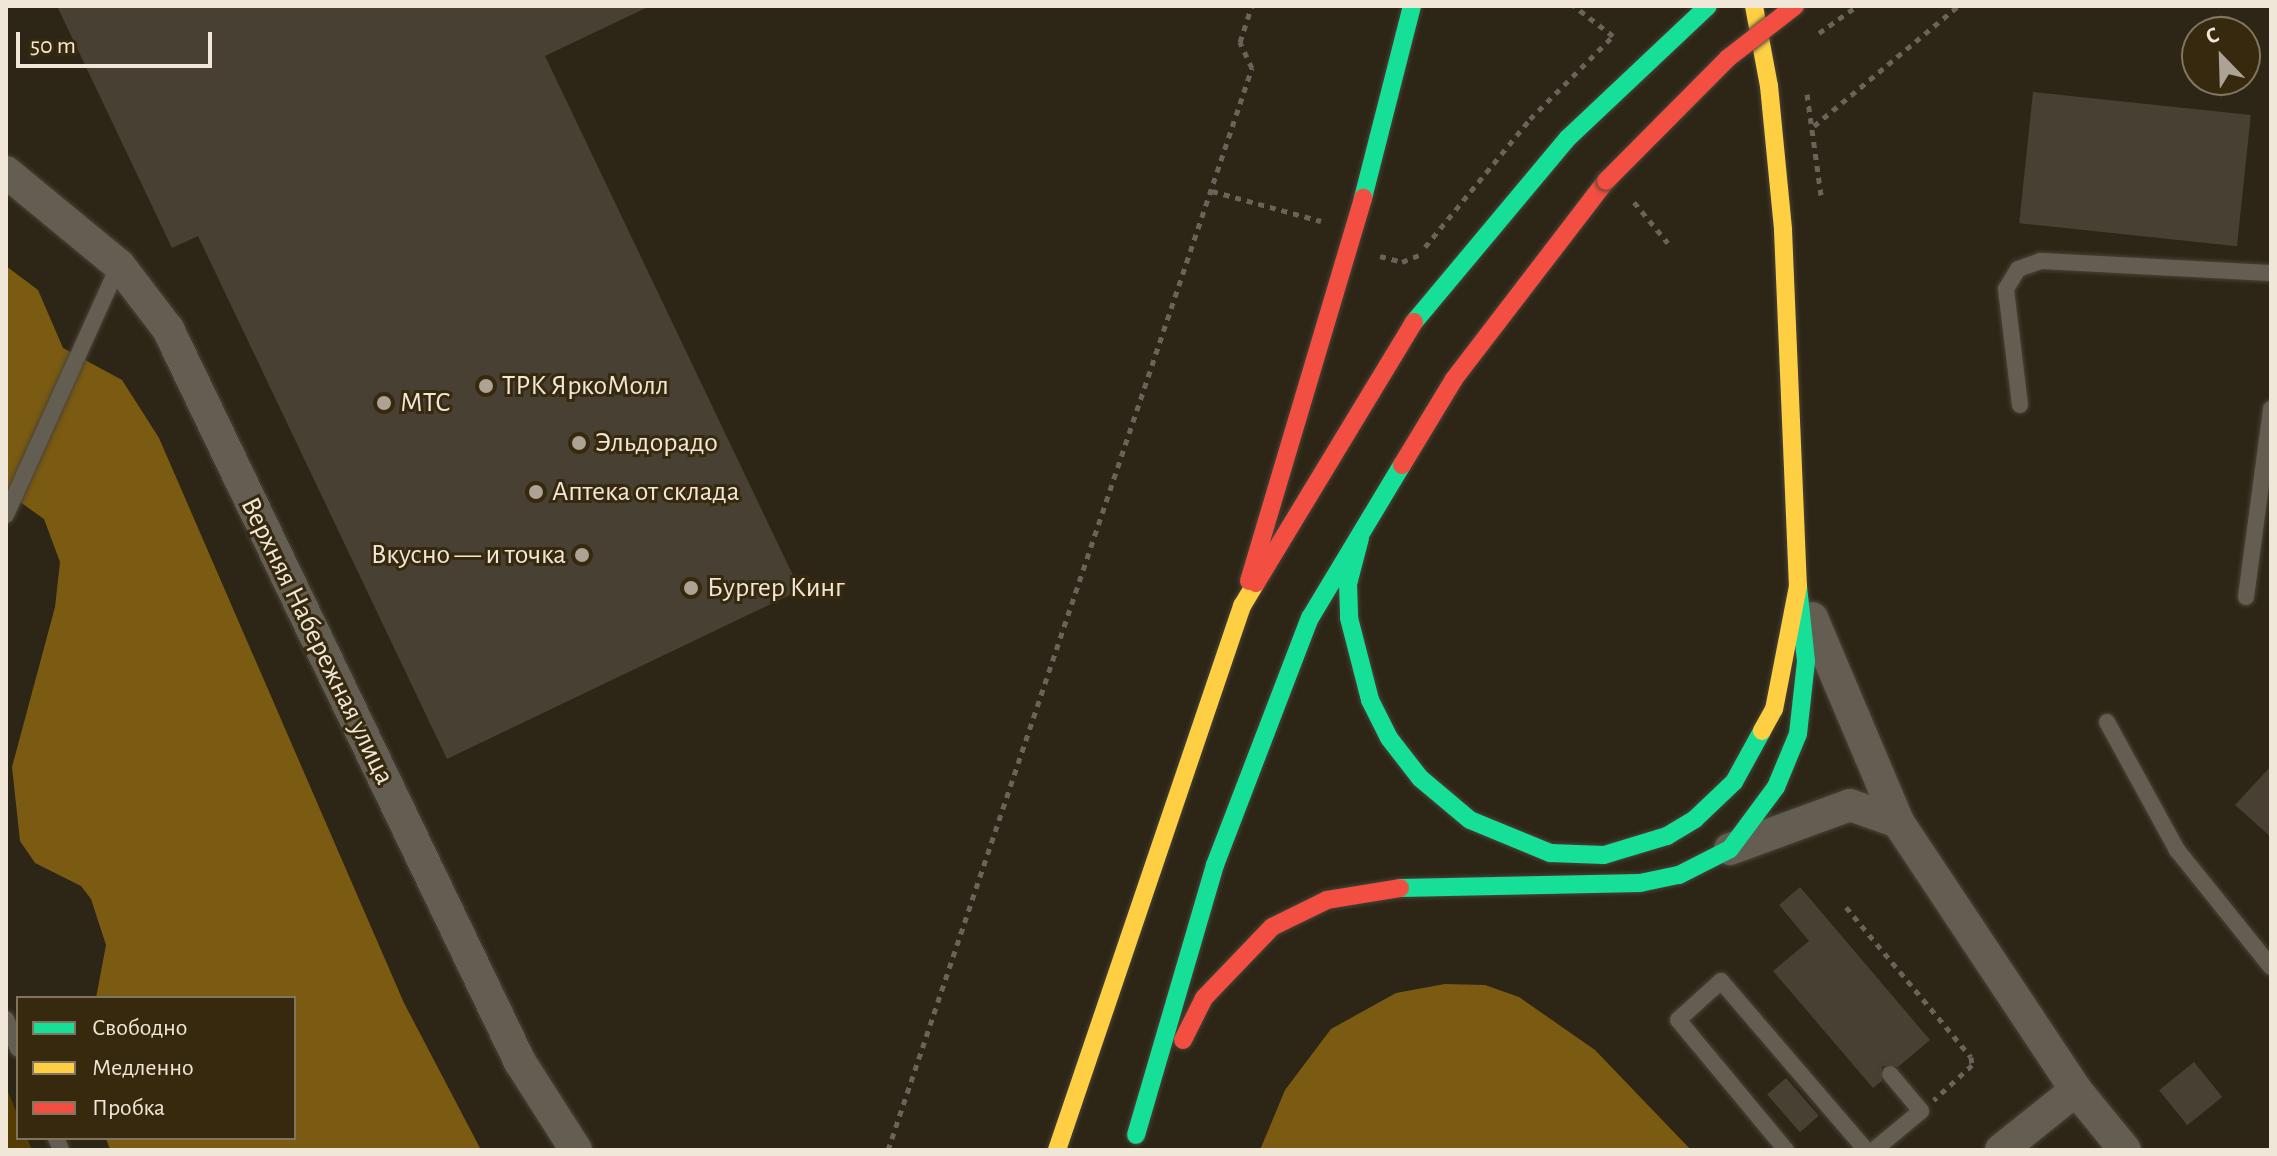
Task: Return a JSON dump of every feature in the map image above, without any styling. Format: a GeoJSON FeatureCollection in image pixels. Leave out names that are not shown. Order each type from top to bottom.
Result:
{"type":"FeatureCollection","features":[{"type":"Feature","properties":{"kind":"main road"},"geometry":{"type":"LineString","coordinates":[[1057,1150],[1242,606],[1376,155],[1412,6]]}},
{"type":"Feature","properties":{"kind":"main road"},"geometry":{"type":"LineString","coordinates":[[1242,606],[1386,362],[1439,287],[1499,211],[1639,67],[1708,6]]}},
{"type":"Feature","properties":{"kind":"main road"},"geometry":{"type":"LineString","coordinates":[[1132,1143],[1204,998],[1232,963],[1272,927],[1302,911],[1376,889],[1640,883],[1679,875],[1730,849],[1776,787],[1798,734],[1806,661],[1798,586],[1783,230],[1769,86],[1754,6]]}},
{"type":"Feature","properties":{"kind":"main road"},"geometry":{"type":"LineString","coordinates":[[1132,1143],[1215,865],[1310,618],[1454,379],[1606,181],[1728,58],[1795,6]]}},
{"type":"Feature","properties":{"kind":"main road"},"geometry":{"type":"LineString","coordinates":[[1363,528],[1348,584],[1349,618],[1370,700],[1389,738],[1420,778],[1470,820],[1550,853],[1577,856],[1631,850],[1667,836],[1721,797],[1751,758],[1774,709],[1798,586]]}},
{"type":"Feature","properties":{"kind":"street","name":"Верхняя Набережная улица"},"geometry":{"type":"LineString","coordinates":[[6,172],[119,265],[168,329],[520,1062],[576,1150]]}},
{"type":"Feature","properties":{"kind":"street"},"geometry":{"type":"LineString","coordinates":[[1798,586],[1898,822],[2076,1090],[2125,1150]]}},
{"type":"Feature","properties":{"kind":"street"},"geometry":{"type":"LineString","coordinates":[[1730,849],[1850,805],[1898,822]]}},
{"type":"Feature","properties":{"kind":"street"},"geometry":{"type":"LineString","coordinates":[[2001,1150],[2076,1090]]}},
{"type":"Feature","properties":{"kind":"lane"},"geometry":{"type":"LineString","coordinates":[[2020,405],[2006,289],[2018,269],[2041,261],[2271,273]]}},
{"type":"Feature","properties":{"kind":"lane"},"geometry":{"type":"LineString","coordinates":[[8,509],[119,265]]}},
{"type":"Feature","properties":{"kind":"lane"},"geometry":{"type":"LineString","coordinates":[[2246,597],[2271,409]]}},
{"type":"Feature","properties":{"kind":"lane"},"geometry":{"type":"LineString","coordinates":[[2107,722],[2177,850],[2271,967]]}},
{"type":"Feature","properties":{"kind":"lane"},"geometry":{"type":"LineString","coordinates":[[1786,1150],[1678,1020],[1721,981],[1866,1150]]}},
{"type":"Feature","properties":{"kind":"lane"},"geometry":{"type":"LineString","coordinates":[[6,1019],[16,1044]]}},
{"type":"Feature","properties":{"kind":"lane"},"geometry":{"type":"LineString","coordinates":[[1874,1150],[1921,1111],[1890,1074]]}},
{"type":"Feature","properties":{"kind":"path"},"geometry":{"type":"LineString","coordinates":[[888,1150],[1252,68],[1240,42],[1252,6]]}},
{"type":"Feature","properties":{"kind":"path"},"geometry":{"type":"LineString","coordinates":[[1375,254],[1396,262],[1417,256],[1530,119],[1613,36],[1574,6]]}},
{"type":"Feature","properties":{"kind":"path"},"geometry":{"type":"LineString","coordinates":[[1808,41],[1857,6]]}},
{"type":"Feature","properties":{"kind":"path"},"geometry":{"type":"LineString","coordinates":[[1813,127],[1958,6]]}},
{"type":"Feature","properties":{"kind":"path"},"geometry":{"type":"LineString","coordinates":[[1806,89],[1821,195]]}},
{"type":"Feature","properties":{"kind":"path"},"geometry":{"type":"LineString","coordinates":[[1212,191],[1333,225]]}},
{"type":"Feature","properties":{"kind":"path"},"geometry":{"type":"LineString","coordinates":[[1631,198],[1668,243]]}},
{"type":"Feature","properties":{"kind":"path"},"geometry":{"type":"LineString","coordinates":[[1846,907],[1971,1057],[1972,1065],[1921,1111]]}},
{"type":"Feature","properties":{"kind":"shaded area"},"geometry":{"type":"Polygon","coordinates":[[[6,266],[38,290],[63,348],[122,380],[159,438],[404,1003],[481,1150],[110,1150],[107,1140],[296,1140],[296,996],[96,996],[106,945],[91,899],[81,886],[35,863],[20,841],[12,767],[55,607],[60,562],[44,519],[6,492],[6,266]]]}},
{"type":"Feature","properties":{"kind":"shaded area"},"geometry":{"type":"Polygon","coordinates":[[[1445,984],[1485,985],[1519,997],[1595,1050],[1691,1150],[1260,1150],[1285,1090],[1331,1029],[1396,993],[1445,984]]]}},
{"type":"Feature","properties":{"kind":"shaded area"},"geometry":{"type":"Polygon","coordinates":[[[6,1087],[16,1111],[16,1140],[28,1140],[32,1150],[6,1150],[6,1087]]]}},
{"type":"Feature","properties":{"kind":"building","name":"ТРК ЯркоМолл"},"geometry":{"type":"Polygon","coordinates":[[[57,6],[650,6],[545,56],[800,590],[447,759],[198,236],[172,248],[57,6]]]}},
{"type":"Feature","properties":{"kind":"building"},"geometry":{"type":"Polygon","coordinates":[[[2033,92],[2251,115],[2237,246],[2019,223],[2033,92]]]}},
{"type":"Feature","properties":{"kind":"building"},"geometry":{"type":"Polygon","coordinates":[[[2271,766],[2271,837],[2235,805],[2271,766]]]}},
{"type":"Feature","properties":{"kind":"building"},"geometry":{"type":"Polygon","coordinates":[[[1800,887],[1930,1040],[1898,1067],[1882,1066],[1882,1081],[1873,1088],[1773,971],[1809,941],[1779,905],[1800,887]]]}},
{"type":"Feature","properties":{"kind":"building"},"geometry":{"type":"Polygon","coordinates":[[[2194,1062],[2222,1097],[2187,1125],[2159,1090],[2194,1062]]]}},
{"type":"Feature","properties":{"kind":"building"},"geometry":{"type":"Polygon","coordinates":[[[1786,1078],[1819,1116],[1800,1132],[1767,1094],[1786,1078]]]}},
{"type":"Feature","properties":{"kind":"traffic: fast"},"geometry":{"type":"LineString","coordinates":[[1363,198],[1412,6]]}},
{"type":"Feature","properties":{"kind":"traffic: fast"},"geometry":{"type":"LineString","coordinates":[[1414,322],[1568,138],[1708,6]]}},
{"type":"Feature","properties":{"kind":"traffic: fast"},"geometry":{"type":"LineString","coordinates":[[1136,1135],[1215,865],[1310,618],[1402,465]]}},
{"type":"Feature","properties":{"kind":"traffic: fast"},"geometry":{"type":"LineString","coordinates":[[1360,538],[1348,584],[1349,618],[1370,700],[1389,738],[1420,778],[1470,820],[1550,853],[1604,855],[1667,836],[1695,819],[1734,782],[1762,731]]}},
{"type":"Feature","properties":{"kind":"traffic: fast"},"geometry":{"type":"LineString","coordinates":[[1400,888],[1640,883],[1679,875],[1730,849],[1776,787],[1798,734],[1806,661],[1798,586]]}},
{"type":"Feature","properties":{"kind":"traffic: slow"},"geometry":{"type":"LineString","coordinates":[[1754,6],[1769,86],[1783,230],[1798,586],[1774,709],[1762,731]]}},
{"type":"Feature","properties":{"kind":"traffic: slow"},"geometry":{"type":"LineString","coordinates":[[1057,1150],[1242,606],[1256,583]]}},
{"type":"Feature","properties":{"kind":"traffic: jam"},"geometry":{"type":"LineString","coordinates":[[1606,181],[1728,58],[1795,6]]}},
{"type":"Feature","properties":{"kind":"traffic: jam"},"geometry":{"type":"LineString","coordinates":[[1402,465],[1454,379],[1606,181]]}},
{"type":"Feature","properties":{"kind":"traffic: jam"},"geometry":{"type":"LineString","coordinates":[[1249,581],[1363,198]]}},
{"type":"Feature","properties":{"kind":"traffic: jam"},"geometry":{"type":"LineString","coordinates":[[1256,583],[1414,322]]}},
{"type":"Feature","properties":{"kind":"traffic: jam"},"geometry":{"type":"LineString","coordinates":[[1183,1040],[1204,998],[1272,927],[1327,900],[1400,888]]}},
{"type":"Feature","properties":{"kind":"place","name":"ТРК ЯркоМолл"},"geometry":{"type":"Point","coordinates":[486,386]}},
{"type":"Feature","properties":{"kind":"place","name":"МТС"},"geometry":{"type":"Point","coordinates":[384,403]}},
{"type":"Feature","properties":{"kind":"place","name":"Эльдорадо"},"geometry":{"type":"Point","coordinates":[579,443]}},
{"type":"Feature","properties":{"kind":"place","name":"Аптека от склада"},"geometry":{"type":"Point","coordinates":[536,492]}},
{"type":"Feature","properties":{"kind":"place","name":"Вкусно — и точка"},"geometry":{"type":"Point","coordinates":[582,555]}},
{"type":"Feature","properties":{"kind":"place","name":"Бургер Кинг"},"geometry":{"type":"Point","coordinates":[691,588]}}]}
